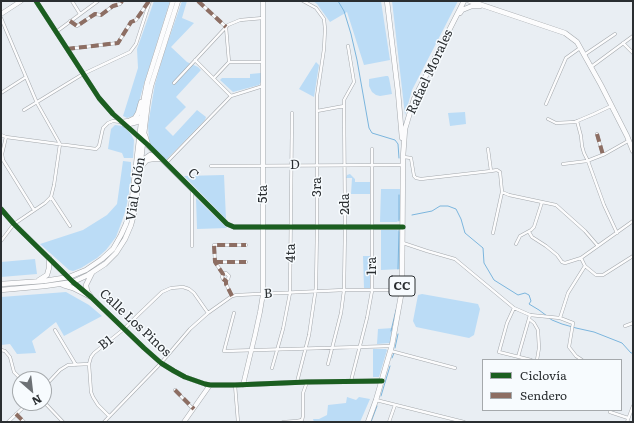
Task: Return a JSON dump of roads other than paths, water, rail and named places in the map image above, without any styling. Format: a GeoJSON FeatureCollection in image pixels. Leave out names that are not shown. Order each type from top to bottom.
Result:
{"type":"FeatureCollection","features":[{"type":"Feature","properties":{"kind":"main road","name":"Vial Colón"},"geometry":{"type":"LineString","coordinates":[[1,284],[69,278],[86,270],[102,259],[113,249],[122,235],[131,207],[138,166],[141,161],[142,117],[147,83],[174,1]]}},
{"type":"Feature","properties":{"kind":"main road","name":"Vial Colón"},"geometry":{"type":"LineString","coordinates":[[1,290],[73,282],[105,264],[116,253],[125,239],[135,210],[138,153],[144,131],[151,86],[178,1]]}},
{"type":"Feature","properties":{"kind":"main road","name":"CC"},"geometry":{"type":"LineString","coordinates":[[368,422],[391,348],[402,290],[403,145],[387,1]]}},
{"type":"Feature","properties":{"kind":"main road","name":"Rafael Morales"},"geometry":{"type":"LineString","coordinates":[[403,145],[405,129],[414,99],[464,1]]}},
{"type":"Feature","properties":{"kind":"main road"},"geometry":{"type":"LineString","coordinates":[[470,1],[565,33],[577,42],[633,151]]}},
{"type":"Feature","properties":{"kind":"main road"},"geometry":{"type":"LineString","coordinates":[[481,1],[484,6]]}},
{"type":"Feature","properties":{"kind":"main road"},"geometry":{"type":"LineString","coordinates":[[457,16],[462,10],[472,6],[484,6]]}},
{"type":"Feature","properties":{"kind":"main road"},"geometry":{"type":"LineString","coordinates":[[124,123],[133,120],[138,113],[147,83]]}},
{"type":"Feature","properties":{"kind":"main road"},"geometry":{"type":"LineString","coordinates":[[124,123],[137,122],[147,113]]}},
{"type":"Feature","properties":{"kind":"main road"},"geometry":{"type":"LineString","coordinates":[[144,131],[148,145]]}},
{"type":"Feature","properties":{"kind":"main road"},"geometry":{"type":"LineString","coordinates":[[135,133],[138,153]]}},
{"type":"Feature","properties":{"kind":"main road"},"geometry":{"type":"LineString","coordinates":[[141,161],[150,155],[162,159]]}},
{"type":"Feature","properties":{"kind":"main road"},"geometry":{"type":"LineString","coordinates":[[138,166],[147,160],[162,159]]}},
{"type":"Feature","properties":{"kind":"main road"},"geometry":{"type":"LineString","coordinates":[[37,281],[47,275],[49,258]]}},
{"type":"Feature","properties":{"kind":"main road"},"geometry":{"type":"LineString","coordinates":[[91,297],[87,291],[86,285],[93,272]]}},
{"type":"Feature","properties":{"kind":"main road"},"geometry":{"type":"LineString","coordinates":[[60,284],[73,288],[91,297]]}},
{"type":"Feature","properties":{"kind":"street"},"geometry":{"type":"LineString","coordinates":[[1,14],[21,1]]}},
{"type":"Feature","properties":{"kind":"street","name":"C"},"geometry":{"type":"LineString","coordinates":[[36,1],[99,98],[113,114],[148,145],[228,224],[234,227],[403,227]]}},
{"type":"Feature","properties":{"kind":"street"},"geometry":{"type":"LineString","coordinates":[[72,1],[80,14]]}},
{"type":"Feature","properties":{"kind":"street"},"geometry":{"type":"LineString","coordinates":[[56,32],[98,1]]}},
{"type":"Feature","properties":{"kind":"street"},"geometry":{"type":"LineString","coordinates":[[70,21],[77,26],[95,14],[102,15],[112,6],[120,4],[122,1]]}},
{"type":"Feature","properties":{"kind":"street"},"geometry":{"type":"LineString","coordinates":[[67,49],[118,43],[131,22],[136,20],[149,1]]}},
{"type":"Feature","properties":{"kind":"street"},"geometry":{"type":"LineString","coordinates":[[24,110],[83,74],[130,52],[136,44],[149,1]]}},
{"type":"Feature","properties":{"kind":"street"},"geometry":{"type":"LineString","coordinates":[[198,1],[226,27],[229,62]]}},
{"type":"Feature","properties":{"kind":"street","name":"5ta"},"geometry":{"type":"LineString","coordinates":[[243,384],[263,294],[263,1]]}},
{"type":"Feature","properties":{"kind":"street","name":"3ra"},"geometry":{"type":"LineString","coordinates":[[298,382],[309,335],[316,292],[317,96],[324,49],[325,29],[324,19],[316,8],[303,1]]}},
{"type":"Feature","properties":{"kind":"street"},"geometry":{"type":"LineString","coordinates":[[1,18],[37,103],[60,144],[51,197],[14,224],[1,241]]}},
{"type":"Feature","properties":{"kind":"street"},"geometry":{"type":"LineString","coordinates":[[174,83],[226,27],[240,20],[263,18]]}},
{"type":"Feature","properties":{"kind":"street"},"geometry":{"type":"LineString","coordinates":[[584,55],[615,34]]}},
{"type":"Feature","properties":{"kind":"street"},"geometry":{"type":"LineString","coordinates":[[591,67],[633,36]]}},
{"type":"Feature","properties":{"kind":"street"},"geometry":{"type":"LineString","coordinates":[[623,43],[633,53]]}},
{"type":"Feature","properties":{"kind":"street","name":"2da"},"geometry":{"type":"LineString","coordinates":[[328,364],[341,313],[344,290],[344,100],[354,82],[348,46]]}},
{"type":"Feature","properties":{"kind":"street"},"geometry":{"type":"LineString","coordinates":[[546,104],[566,58],[580,48]]}},
{"type":"Feature","properties":{"kind":"street"},"geometry":{"type":"LineString","coordinates":[[195,60],[231,96]]}},
{"type":"Feature","properties":{"kind":"street"},"geometry":{"type":"LineString","coordinates":[[214,78],[229,62],[263,62]]}},
{"type":"Feature","properties":{"kind":"street"},"geometry":{"type":"LineString","coordinates":[[1,93],[26,77]]}},
{"type":"Feature","properties":{"kind":"street"},"geometry":{"type":"LineString","coordinates":[[166,163],[231,96],[262,86],[263,83]]}},
{"type":"Feature","properties":{"kind":"street"},"geometry":{"type":"LineString","coordinates":[[317,111],[344,106]]}},
{"type":"Feature","properties":{"kind":"street"},"geometry":{"type":"LineString","coordinates":[[548,119],[556,123],[577,121],[611,106]]}},
{"type":"Feature","properties":{"kind":"street","name":"4ta"},"geometry":{"type":"LineString","coordinates":[[272,368],[278,350],[290,293],[292,113]]}},
{"type":"Feature","properties":{"kind":"street"},"geometry":{"type":"LineString","coordinates":[[1,135],[6,137],[96,149],[103,128],[108,123],[113,121],[124,123]]}},
{"type":"Feature","properties":{"kind":"street"},"geometry":{"type":"LineString","coordinates":[[577,121],[584,153],[600,195],[617,232]]}},
{"type":"Feature","properties":{"kind":"street"},"geometry":{"type":"LineString","coordinates":[[597,134],[603,155]]}},
{"type":"Feature","properties":{"kind":"street"},"geometry":{"type":"LineString","coordinates":[[6,137],[2,154],[3,160],[34,210]]}},
{"type":"Feature","properties":{"kind":"street"},"geometry":{"type":"LineString","coordinates":[[563,164],[588,161],[629,141]]}},
{"type":"Feature","properties":{"kind":"street","name":"1ra"},"geometry":{"type":"LineString","coordinates":[[351,381],[367,318],[372,290],[372,149]]}},
{"type":"Feature","properties":{"kind":"street"},"geometry":{"type":"LineString","coordinates":[[488,149],[491,171]]}},
{"type":"Feature","properties":{"kind":"street"},"geometry":{"type":"LineString","coordinates":[[403,157],[411,158],[414,176],[421,179],[497,170],[500,172],[502,192],[493,233]]}},
{"type":"Feature","properties":{"kind":"street","name":"D"},"geometry":{"type":"LineString","coordinates":[[211,166],[403,165]]}},
{"type":"Feature","properties":{"kind":"street"},"geometry":{"type":"LineString","coordinates":[[192,189],[192,246]]}},
{"type":"Feature","properties":{"kind":"street"},"geometry":{"type":"LineString","coordinates":[[502,192],[509,195],[556,205],[586,231],[598,246]]}},
{"type":"Feature","properties":{"kind":"street"},"geometry":{"type":"LineString","coordinates":[[51,197],[70,226]]}},
{"type":"Feature","properties":{"kind":"street"},"geometry":{"type":"LineString","coordinates":[[516,244],[520,236],[529,232],[534,227],[542,202]]}},
{"type":"Feature","properties":{"kind":"street","name":"Calle Los Pinos"},"geometry":{"type":"LineString","coordinates":[[1,209],[14,224],[73,282],[162,363],[174,371],[210,385],[382,380]]}},
{"type":"Feature","properties":{"kind":"street"},"geometry":{"type":"LineString","coordinates":[[529,232],[532,237],[546,246],[557,255],[562,262],[565,263],[581,258],[633,221]]}},
{"type":"Feature","properties":{"kind":"street"},"geometry":{"type":"LineString","coordinates":[[403,243],[455,259],[514,308],[530,315],[560,318],[573,323],[569,347],[580,359]]}},
{"type":"Feature","properties":{"kind":"street"},"geometry":{"type":"LineString","coordinates":[[104,422],[162,363],[190,330],[208,313],[232,296],[226,281],[222,277],[223,274],[215,262],[214,245],[246,245]]}},
{"type":"Feature","properties":{"kind":"street"},"geometry":{"type":"LineString","coordinates":[[581,258],[586,266],[596,275],[603,275],[633,256]]}},
{"type":"Feature","properties":{"kind":"street"},"geometry":{"type":"LineString","coordinates":[[215,262],[246,262]]}},
{"type":"Feature","properties":{"kind":"street"},"geometry":{"type":"LineString","coordinates":[[560,318],[568,293],[586,266]]}},
{"type":"Feature","properties":{"kind":"street"},"geometry":{"type":"LineString","coordinates":[[223,274],[228,274],[229,276],[226,281]]}},
{"type":"Feature","properties":{"kind":"street","name":"B1"},"geometry":{"type":"LineString","coordinates":[[109,416],[98,405],[93,397],[89,364],[94,353],[124,329],[162,292],[171,288],[183,287],[189,289],[194,293],[208,313]]}},
{"type":"Feature","properties":{"kind":"street","name":"B"},"geometry":{"type":"LineString","coordinates":[[232,296],[344,290],[402,290]]}},
{"type":"Feature","properties":{"kind":"street"},"geometry":{"type":"LineString","coordinates":[[514,308],[507,323],[499,352],[527,359]]}},
{"type":"Feature","properties":{"kind":"street"},"geometry":{"type":"LineString","coordinates":[[234,312],[224,351],[359,347],[391,348],[455,368]]}},
{"type":"Feature","properties":{"kind":"street"},"geometry":{"type":"LineString","coordinates":[[518,357],[530,315]]}},
{"type":"Feature","properties":{"kind":"street"},"geometry":{"type":"LineString","coordinates":[[529,319],[534,323],[538,330],[539,348],[537,359]]}},
{"type":"Feature","properties":{"kind":"street"},"geometry":{"type":"LineString","coordinates":[[625,326],[633,323]]}},
{"type":"Feature","properties":{"kind":"street"},"geometry":{"type":"LineString","coordinates":[[55,330],[76,365]]}},
{"type":"Feature","properties":{"kind":"street"},"geometry":{"type":"LineString","coordinates":[[1,350],[5,351],[12,361],[14,371]]}},
{"type":"Feature","properties":{"kind":"street"},"geometry":{"type":"LineString","coordinates":[[52,378],[60,370],[68,365],[89,364]]}},
{"type":"Feature","properties":{"kind":"street"},"geometry":{"type":"LineString","coordinates":[[283,422],[302,420],[302,393],[307,382]]}},
{"type":"Feature","properties":{"kind":"street"},"geometry":{"type":"LineString","coordinates":[[184,422],[210,385]]}},
{"type":"Feature","properties":{"kind":"street"},"geometry":{"type":"LineString","coordinates":[[235,385],[238,422]]}},
{"type":"Feature","properties":{"kind":"street"},"geometry":{"type":"LineString","coordinates":[[175,390],[194,409]]}},
{"type":"Feature","properties":{"kind":"street"},"geometry":{"type":"LineString","coordinates":[[376,400],[464,422]]}},
{"type":"Feature","properties":{"kind":"street"},"geometry":{"type":"LineString","coordinates":[[389,422],[395,405]]}},
{"type":"Feature","properties":{"kind":"street"},"geometry":{"type":"LineString","coordinates":[[627,422],[633,406]]}},
{"type":"Feature","properties":{"kind":"street"},"geometry":{"type":"LineString","coordinates":[[52,410],[63,422]]}},
{"type":"Feature","properties":{"kind":"street"},"geometry":{"type":"LineString","coordinates":[[8,422],[19,411]]}},
{"type":"Feature","properties":{"kind":"street"},"geometry":{"type":"LineString","coordinates":[[610,412],[628,418]]}},
{"type":"Feature","properties":{"kind":"street"},"geometry":{"type":"LineString","coordinates":[[16,414],[24,422]]}},
{"type":"Feature","properties":{"kind":"waterway"},"geometry":{"type":"LineString","coordinates":[[338,1],[344,11],[351,34],[369,128],[372,133],[395,140],[398,144],[399,158]]}},
{"type":"Feature","properties":{"kind":"waterway"},"geometry":{"type":"LineString","coordinates":[[399,195],[399,221]]}},
{"type":"Feature","properties":{"kind":"waterway"},"geometry":{"type":"LineString","coordinates":[[412,215],[432,211],[440,206],[448,206],[456,209],[465,233],[483,248],[484,263],[494,280],[518,295],[525,293],[529,295],[531,301],[529,304],[547,316]]}},
{"type":"Feature","properties":{"kind":"waterway"},"geometry":{"type":"LineString","coordinates":[[398,269],[399,230]]}},
{"type":"Feature","properties":{"kind":"waterway"},"geometry":{"type":"LineString","coordinates":[[391,331],[396,310]]}},
{"type":"Feature","properties":{"kind":"waterway"},"geometry":{"type":"LineString","coordinates":[[549,318],[562,324],[594,332],[622,343],[631,353],[633,353]]}},
{"type":"Feature","properties":{"kind":"waterway"},"geometry":{"type":"LineString","coordinates":[[395,348],[398,334]]}},
{"type":"Feature","properties":{"kind":"waterway"},"geometry":{"type":"LineString","coordinates":[[392,358],[394,353]]}},
{"type":"Feature","properties":{"kind":"waterway"},"geometry":{"type":"LineString","coordinates":[[381,396],[390,366]]}},
{"type":"Feature","properties":{"kind":"waterway"},"geometry":{"type":"LineString","coordinates":[[371,422],[377,406]]}}]}
